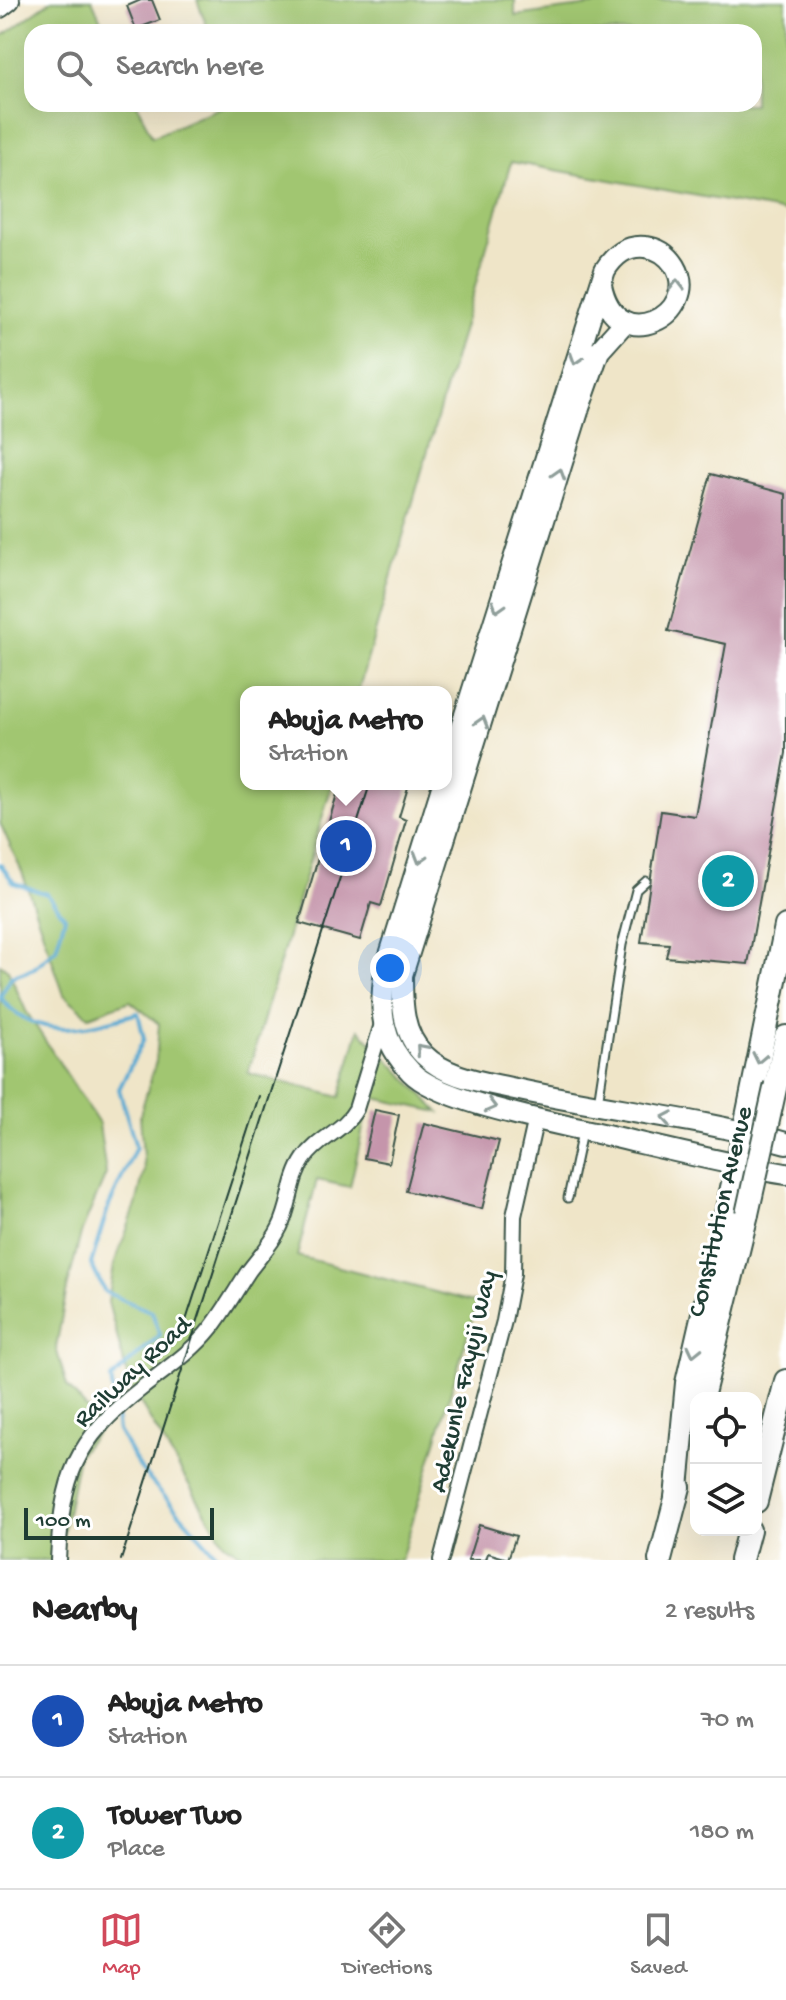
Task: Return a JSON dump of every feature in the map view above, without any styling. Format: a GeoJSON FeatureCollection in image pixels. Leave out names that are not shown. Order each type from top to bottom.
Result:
{"type":"FeatureCollection","features":[{"type":"Feature","properties":{"kind":"main road"},"geometry":{"type":"LineString","coordinates":[[676,1498],[687,1383],[737,1166],[786,926]]}},
{"type":"Feature","properties":{"kind":"main road","name":"Constitution Avenue"},"geometry":{"type":"LineString","coordinates":[[703,1392],[786,1037]]}},
{"type":"Feature","properties":{"kind":"main road"},"geometry":{"type":"LineString","coordinates":[[762,1477],[786,1381]]}},
{"type":"Feature","properties":{"kind":"main road"},"geometry":{"type":"LineString","coordinates":[[772,1437],[786,1414]]}},
{"type":"Feature","properties":{"kind":"main road"},"geometry":{"type":"LineString","coordinates":[[660,1560],[690,1446]]}},
{"type":"Feature","properties":{"kind":"main road"},"geometry":{"type":"LineString","coordinates":[[745,1559],[748,1536]]}},
{"type":"Feature","properties":{"kind":"street"},"geometry":{"type":"LineString","coordinates":[[0,7],[9,0]]}},
{"type":"Feature","properties":{"kind":"street"},"geometry":{"type":"LineString","coordinates":[[452,756],[605,270],[613,257],[626,249],[641,246],[656,249],[669,258],[679,278],[677,301],[668,314],[655,322],[640,325],[625,322],[613,313],[604,300],[601,285]]}},
{"type":"Feature","properties":{"kind":"street"},"geometry":{"type":"LineString","coordinates":[[625,322],[606,341],[594,363],[402,975],[404,1021],[412,1040],[424,1056],[462,1077],[744,1131],[786,1143]]}},
{"type":"Feature","properties":{"kind":"street"},"geometry":{"type":"LineString","coordinates":[[441,790],[385,971],[381,999],[382,1024],[395,1052],[412,1074],[430,1087],[453,1096],[737,1166],[786,1174]]}},
{"type":"Feature","properties":{"kind":"street","name":"Railway Road"},"geometry":{"type":"LineString","coordinates":[[58,1560],[66,1484],[78,1455],[138,1391],[178,1360],[211,1328],[275,1237],[303,1160],[350,1119],[356,1109],[382,1024]]}},
{"type":"Feature","properties":{"kind":"street","name":"Adekunle Fayuji Way"},"geometry":{"type":"LineString","coordinates":[[441,1560],[504,1321],[513,1274],[514,1216],[536,1118]]}},
{"type":"Feature","properties":{"kind":"lane"},"geometry":{"type":"LineString","coordinates":[[598,1105],[622,945],[636,890],[646,881]]}},
{"type":"Feature","properties":{"kind":"lane"},"geometry":{"type":"LineString","coordinates":[[568,1198],[583,1129]]}},
{"type":"Feature","properties":{"kind":"green space"},"geometry":{"type":"Polygon","coordinates":[[[52,0],[92,0],[102,24],[24,24],[24,112],[141,112],[152,137],[210,112],[762,112],[762,24],[206,24],[197,0],[515,0],[515,16],[633,0],[786,0],[786,212],[511,162],[360,686],[240,686],[240,790],[330,790],[248,1073],[340,1097],[359,1029],[439,1112],[370,1097],[350,1187],[317,1180],[297,1256],[477,1303],[401,1560],[251,1560],[224,1543],[130,1386],[108,1302],[114,1265],[136,1205],[144,1171],[140,1115],[156,1061],[159,1024],[130,1001],[89,1016],[64,995],[22,872],[0,823],[0,38],[52,0]]]}},
{"type":"Feature","properties":{"kind":"green space"},"geometry":{"type":"Polygon","coordinates":[[[0,964],[8,970],[26,1011],[99,1124],[106,1174],[81,1233],[56,1348],[67,1386],[102,1426],[78,1455],[58,1560],[0,1560],[0,964]]]}},
{"type":"Feature","properties":{"kind":"building"},"geometry":{"type":"Polygon","coordinates":[[[141,0],[152,0],[160,20],[134,24],[127,6],[141,0]]]}},
{"type":"Feature","properties":{"kind":"building"},"geometry":{"type":"Polygon","coordinates":[[[711,474],[786,494],[786,753],[748,964],[666,957],[669,944],[641,942],[661,811],[695,816],[726,644],[668,631],[711,474]]]}},
{"type":"Feature","properties":{"kind":"building"},"geometry":{"type":"Polygon","coordinates":[[[338,790],[407,790],[399,817],[406,820],[381,906],[371,903],[360,940],[299,923],[338,790]]]}},
{"type":"Feature","properties":{"kind":"building"},"geometry":{"type":"Polygon","coordinates":[[[375,1110],[399,1115],[389,1163],[364,1158],[375,1110]]]}},
{"type":"Feature","properties":{"kind":"building"},"geometry":{"type":"Polygon","coordinates":[[[424,1123],[499,1141],[482,1209],[406,1191],[424,1123]]]}},
{"type":"Feature","properties":{"kind":"building"},"geometry":{"type":"Polygon","coordinates":[[[479,1525],[516,1536],[508,1559],[488,1553],[486,1560],[468,1560],[479,1525]]]}},
{"type":"Feature","properties":{"kind":"waterway"},"geometry":{"type":"LineString","coordinates":[[0,864],[14,883],[47,894],[65,917],[56,949],[33,969],[11,977],[0,997],[30,1021],[64,1028],[101,1023],[138,1013],[144,1039],[119,1089],[136,1147],[108,1208],[91,1264],[105,1292],[152,1312],[160,1335],[111,1379],[115,1406]]}},
{"type":"Feature","properties":{"kind":"waterway"},"geometry":{"type":"LineString","coordinates":[[116,1415],[118,1431],[142,1471],[221,1560]]}},
{"type":"Feature","properties":{"kind":"tram line"},"geometry":{"type":"LineString","coordinates":[[121,1560],[368,790]]}},
{"type":"Feature","properties":{"kind":"tram line"},"geometry":{"type":"LineString","coordinates":[[181,1336],[259,1096]]}},
{"type":"Feature","properties":{"kind":"place","name":"Abuja Metro"},"geometry":{"type":"Point","coordinates":[346,846]}},
{"type":"Feature","properties":{"kind":"place","name":"Tower Two"},"geometry":{"type":"Point","coordinates":[728,881]}}]}
